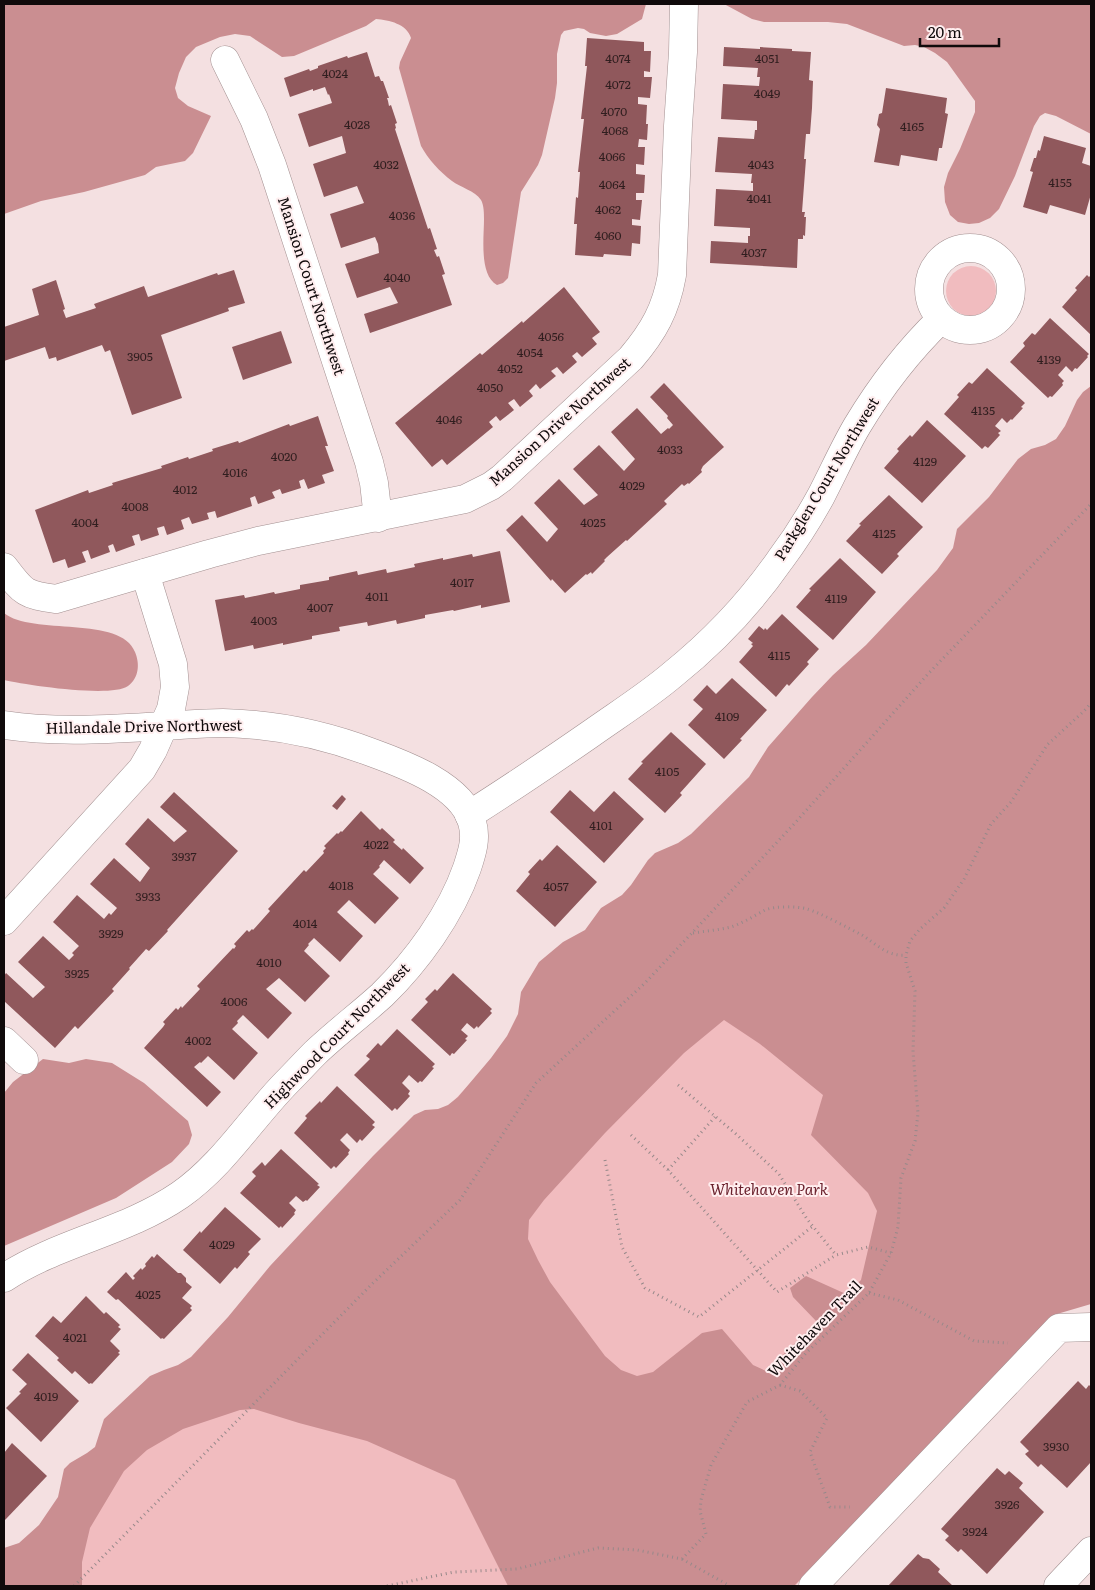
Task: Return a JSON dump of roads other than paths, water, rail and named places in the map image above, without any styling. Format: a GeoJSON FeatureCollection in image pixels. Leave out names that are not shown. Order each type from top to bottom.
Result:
{"type":"FeatureCollection","features":[{"type":"Feature","properties":{"kind":"street","name":"Mansion Drive Northwest"},"geometry":{"type":"LineString","coordinates":[[145,574],[209,554],[258,542],[465,499],[491,486],[502,478],[631,358],[654,328],[663,311],[669,293],[672,274],[684,4]]}},
{"type":"Feature","properties":{"kind":"street","name":"Mansion Court Northwest"},"geometry":{"type":"LineString","coordinates":[[225,60],[254,119],[272,165],[369,462],[374,483],[378,518]]}},
{"type":"Feature","properties":{"kind":"street","name":"Parkglen Court Northwest"},"geometry":{"type":"LineString","coordinates":[[470,815],[512,789],[648,694],[694,657],[726,626],[769,575],[790,545],[819,498],[854,432],[880,392],[905,357],[941,319]]}},
{"type":"Feature","properties":{"kind":"street"},"geometry":{"type":"LineString","coordinates":[[4,567],[20,588],[28,593],[37,597],[56,599],[145,574],[173,664],[174,676],[174,698],[164,726],[142,769],[4,921]]}},
{"type":"Feature","properties":{"kind":"street","name":"Hillandale Drive Northwest"},"geometry":{"type":"LineString","coordinates":[[4,725],[68,730],[209,724],[278,728],[346,744],[399,763],[446,788],[464,804],[470,815]]}},
{"type":"Feature","properties":{"kind":"street","name":"Highwood Court Northwest"},"geometry":{"type":"LineString","coordinates":[[4,1278],[40,1257],[150,1213],[182,1193],[216,1164],[282,1087],[315,1053],[381,996],[421,951],[446,911],[464,876],[475,836],[470,815]]}},
{"type":"Feature","properties":{"kind":"street"},"geometry":{"type":"LineString","coordinates":[[4,1041],[24,1060]]}},
{"type":"Feature","properties":{"kind":"street"},"geometry":{"type":"LineString","coordinates":[[813,1586],[1059,1328],[1091,1327]]}},
{"type":"Feature","properties":{"kind":"street"},"geometry":{"type":"LineString","coordinates":[[1058,1586],[1091,1551]]}},
{"type":"Feature","properties":{"kind":"park label","name":"Whitehaven Park"},"geometry":{"type":"Point","coordinates":[769,1190]}}]}
